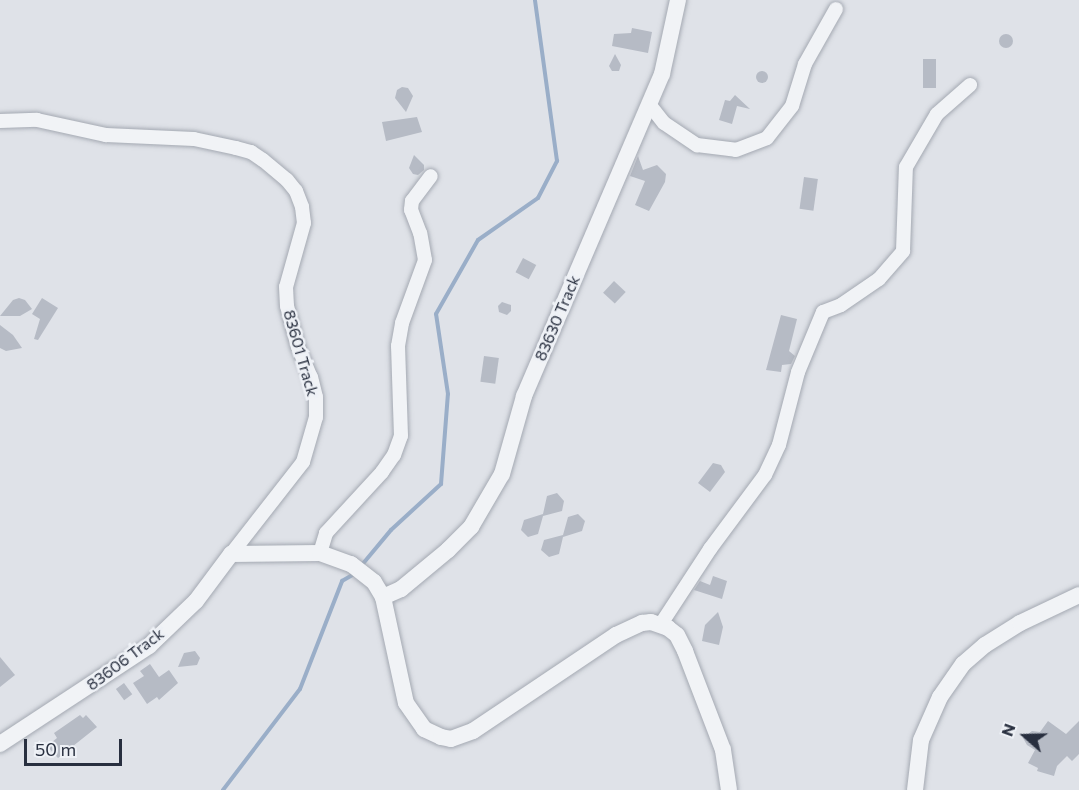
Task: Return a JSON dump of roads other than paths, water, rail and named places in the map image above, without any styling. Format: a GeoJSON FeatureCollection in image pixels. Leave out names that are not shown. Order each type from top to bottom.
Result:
{"type":"FeatureCollection","features":[{"type":"Feature","properties":{"kind":"street","name":"83630 Track"},"geometry":{"type":"LineString","coordinates":[[383,597],[401,589],[448,550],[471,527],[486,505],[502,474],[532,376],[662,74],[678,0]]}},
{"type":"Feature","properties":{"kind":"street"},"geometry":{"type":"LineString","coordinates":[[649,104],[664,123],[697,145],[736,150],[767,138],[792,105],[805,64],[836,9]]}},
{"type":"Feature","properties":{"kind":"street"},"geometry":{"type":"LineString","coordinates":[[661,624],[710,549],[765,475],[779,445],[798,372],[823,312],[841,305],[879,279],[903,251],[906,167],[937,114],[970,85]]}},
{"type":"Feature","properties":{"kind":"street","name":"83601 Track"},"geometry":{"type":"LineString","coordinates":[[0,121],[37,120],[106,135],[195,139],[236,148],[250,152],[263,160],[287,180],[296,191],[302,207],[304,223],[286,287],[286,306],[297,347],[311,377],[316,397],[316,417],[303,462],[231,554]]}},
{"type":"Feature","properties":{"kind":"street"},"geometry":{"type":"LineString","coordinates":[[320,554],[326,533],[382,472],[394,455],[401,436],[398,346],[402,323],[425,260],[420,233],[411,210],[412,201],[431,176]]}},
{"type":"Feature","properties":{"kind":"street"},"geometry":{"type":"LineString","coordinates":[[231,554],[320,554],[341,558],[360,569],[374,582],[383,597],[406,703],[424,729],[432,735],[451,739],[487,723],[616,635],[642,623],[661,624],[677,635],[685,651],[723,750],[729,790]]}},
{"type":"Feature","properties":{"kind":"street","name":"83606 Track"},"geometry":{"type":"LineString","coordinates":[[0,744],[148,646],[196,601],[231,554]]}},
{"type":"Feature","properties":{"kind":"street"},"geometry":{"type":"LineString","coordinates":[[915,790],[921,740],[940,698],[963,664],[985,645],[1020,623],[1079,595]]}},
{"type":"Feature","properties":{"kind":"waterway"},"geometry":{"type":"LineString","coordinates":[[361,566],[391,530],[441,484],[448,394],[436,314],[478,240],[538,198],[557,161],[535,0]]}},
{"type":"Feature","properties":{"kind":"waterway"},"geometry":{"type":"LineString","coordinates":[[223,790],[300,689],[342,581],[354,574]]}}]}
